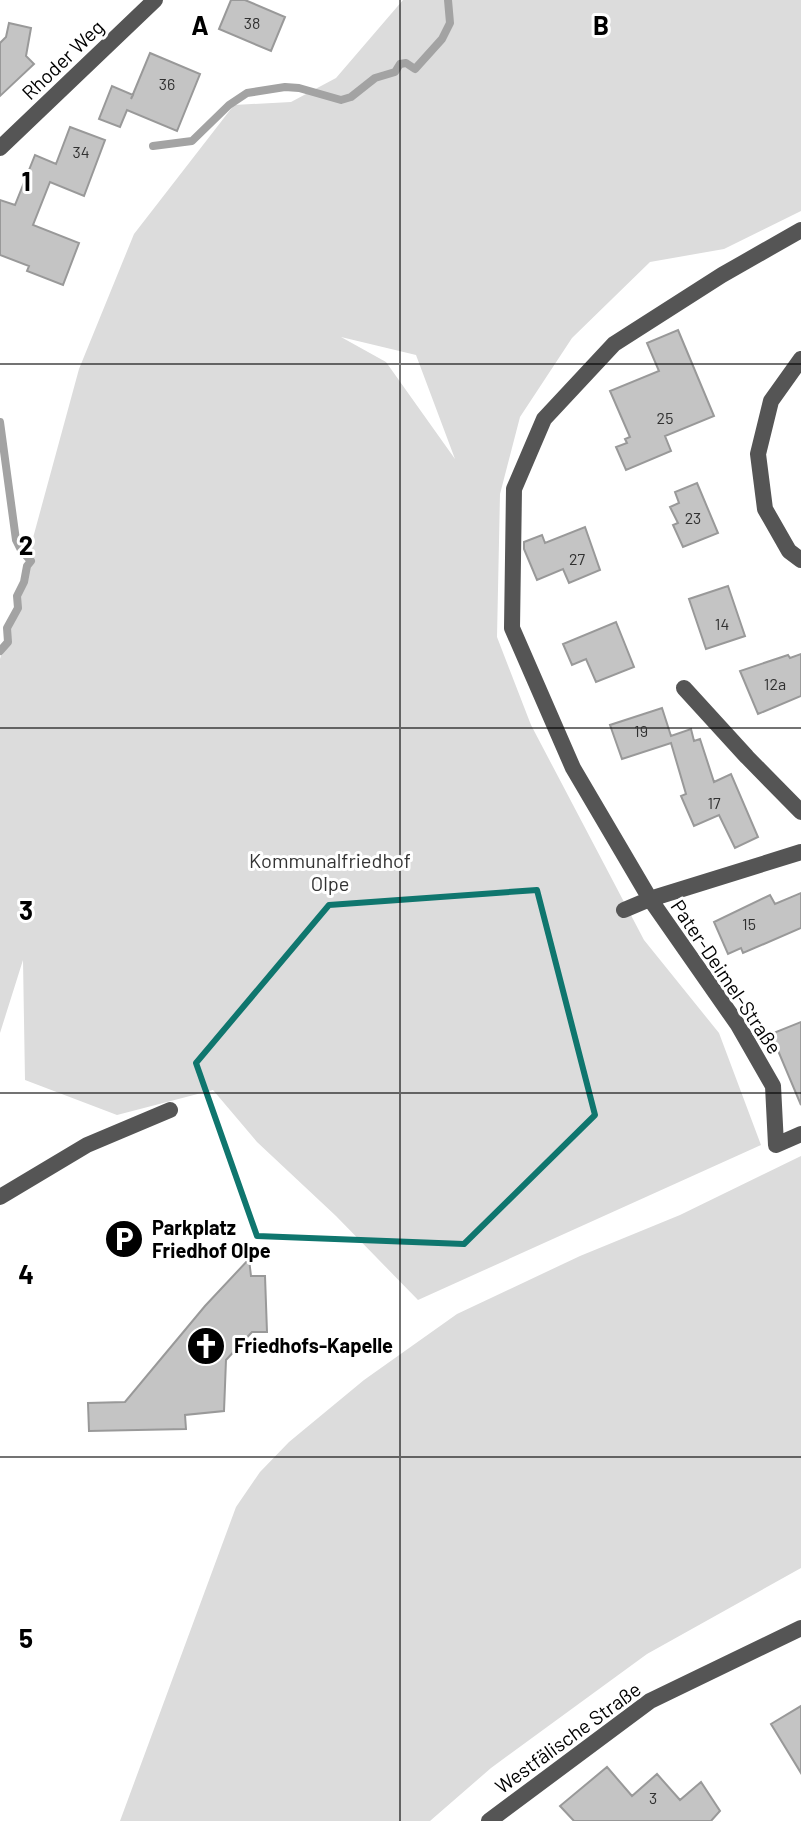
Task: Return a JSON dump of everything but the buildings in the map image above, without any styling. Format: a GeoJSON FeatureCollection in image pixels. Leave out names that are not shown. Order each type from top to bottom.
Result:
{"type":"FeatureCollection","features":[{"type":"Feature","properties":{"kind":"street","name":"Rhoder Weg"},"geometry":{"type":"LineString","coordinates":[[0,148],[155,0]]}},
{"type":"Feature","properties":{"kind":"street"},"geometry":{"type":"LineString","coordinates":[[650,899],[573,768],[512,628],[514,489],[544,419],[614,344],[722,275],[801,230]]}},
{"type":"Feature","properties":{"kind":"street"},"geometry":{"type":"LineString","coordinates":[[801,359],[771,401],[758,454],[765,509],[789,551],[801,560]]}},
{"type":"Feature","properties":{"kind":"street"},"geometry":{"type":"LineString","coordinates":[[684,688],[801,812]]}},
{"type":"Feature","properties":{"kind":"street"},"geometry":{"type":"LineString","coordinates":[[624,910],[801,852]]}},
{"type":"Feature","properties":{"kind":"street","name":"Pater-Deimel-Straße"},"geometry":{"type":"LineString","coordinates":[[650,899],[738,1025],[773,1086],[776,1145],[801,1134]]}},
{"type":"Feature","properties":{"kind":"street"},"geometry":{"type":"LineString","coordinates":[[0,1197],[87,1145],[170,1110]]}},
{"type":"Feature","properties":{"kind":"street","name":"Westfälische Straße"},"geometry":{"type":"LineString","coordinates":[[489,1821],[650,1701],[801,1628]]}},
{"type":"Feature","properties":{"kind":"highlighted area"},"geometry":{"type":"Polygon","coordinates":[[[537,890],[595,1115],[464,1244],[257,1236],[196,1063],[329,905],[537,890]]]}},
{"type":"Feature","properties":{"kind":"green space","name":"Kommunalfriedhof Olpe"},"geometry":{"type":"Polygon","coordinates":[[[403,0],[801,0],[801,211],[724,249],[650,262],[572,338],[520,417],[500,494],[497,637],[531,725],[644,940],[719,1033],[761,1145],[418,1300],[336,1216],[257,1142],[213,1090],[117,1115],[25,1080],[23,960],[0,1033],[0,659],[79,369],[134,234],[234,105],[291,102],[336,78],[403,0]],[[341,337],[386,362],[455,459],[416,355],[341,337]]]}},
{"type":"Feature","properties":{"kind":"green space"},"geometry":{"type":"Polygon","coordinates":[[[801,1156],[801,1568],[647,1654],[491,1768],[430,1821],[120,1821],[236,1507],[260,1472],[289,1442],[364,1380],[457,1314],[580,1256],[680,1215],[801,1156]]]}},
{"type":"Feature","properties":{"kind":"waterway"},"geometry":{"type":"LineString","coordinates":[[153,146],[192,141],[229,105],[247,93],[299,88],[341,100],[351,97],[375,78],[395,72],[400,64],[406,63],[415,69],[442,39],[450,23],[448,0]]}},
{"type":"Feature","properties":{"kind":"waterway"},"geometry":{"type":"LineString","coordinates":[[0,422],[16,540],[31,561],[17,596],[18,608],[7,628],[8,642],[0,651]]}},
{"type":"Feature","properties":{"kind":"place","name":"Parkplatz Friedhof Olpe"},"geometry":{"type":"Point","coordinates":[124,1239]}},
{"type":"Feature","properties":{"kind":"place","name":"Friedhofs-Kapelle"},"geometry":{"type":"Point","coordinates":[206,1346]}}]}
